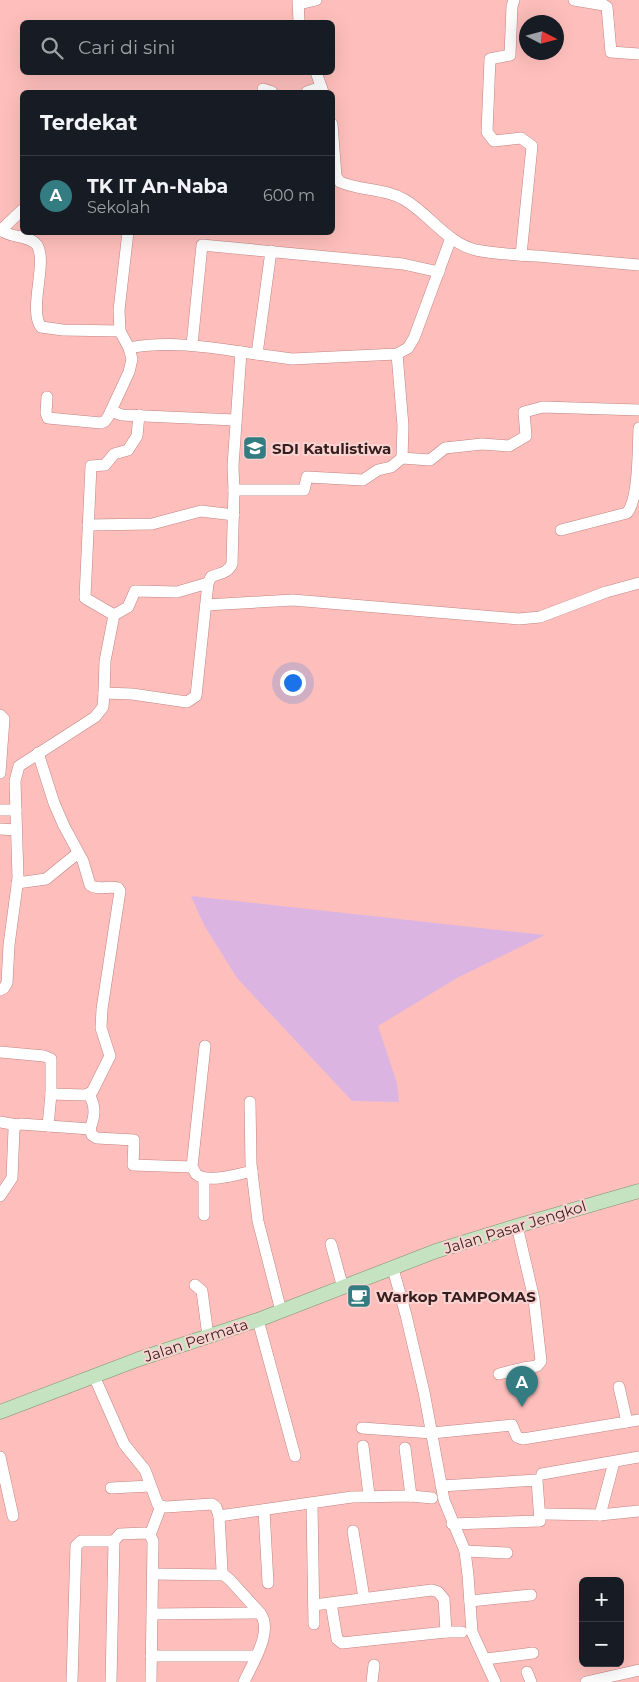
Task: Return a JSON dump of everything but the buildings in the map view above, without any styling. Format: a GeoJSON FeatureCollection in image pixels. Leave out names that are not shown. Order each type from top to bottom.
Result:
{"type":"FeatureCollection","features":[{"type":"Feature","properties":{"kind":"main road","name":"Jalan Pasar Jengkol"},"geometry":{"type":"LineString","coordinates":[[393,1269],[436,1251],[639,1191]]}},
{"type":"Feature","properties":{"kind":"main road","name":"Jalan Permata"},"geometry":{"type":"LineString","coordinates":[[0,1412],[139,1359],[258,1320],[393,1269]]}},
{"type":"Feature","properties":{"kind":"street"},"geometry":{"type":"LineString","coordinates":[[299,20],[299,2],[316,0]]}},
{"type":"Feature","properties":{"kind":"street"},"geometry":{"type":"LineString","coordinates":[[514,0],[512,6],[510,55],[490,59],[487,132],[494,141],[521,138],[532,146],[521,255]]}},
{"type":"Feature","properties":{"kind":"street"},"geometry":{"type":"LineString","coordinates":[[574,0],[604,2],[609,10],[611,52],[639,54]]}},
{"type":"Feature","properties":{"kind":"street"},"geometry":{"type":"LineString","coordinates":[[317,75],[322,90]]}},
{"type":"Feature","properties":{"kind":"street"},"geometry":{"type":"LineString","coordinates":[[335,163],[336,182],[352,187],[386,192],[404,200],[420,210],[452,238],[477,250],[639,265]]}},
{"type":"Feature","properties":{"kind":"street"},"geometry":{"type":"LineString","coordinates":[[20,212],[0,231],[26,239],[36,245],[39,251],[36,319],[41,327],[64,330],[120,331]]}},
{"type":"Feature","properties":{"kind":"street"},"geometry":{"type":"LineString","coordinates":[[47,397],[46,413],[48,418],[101,423],[105,421],[111,411],[131,365],[129,348],[120,331],[120,291],[128,235]]}},
{"type":"Feature","properties":{"kind":"street"},"geometry":{"type":"LineString","coordinates":[[129,348],[192,345],[292,359],[397,354],[408,348],[414,338],[452,238]]}},
{"type":"Feature","properties":{"kind":"street"},"geometry":{"type":"LineString","coordinates":[[192,345],[202,245],[404,264],[439,272]]}},
{"type":"Feature","properties":{"kind":"street"},"geometry":{"type":"LineString","coordinates":[[257,354],[271,251]]}},
{"type":"Feature","properties":{"kind":"street"},"geometry":{"type":"LineString","coordinates":[[104,693],[132,694],[187,702],[194,699],[198,692],[208,583],[210,577],[229,570],[232,564],[233,466],[241,352]]}},
{"type":"Feature","properties":{"kind":"street"},"geometry":{"type":"LineString","coordinates":[[397,354],[402,426],[402,458]]}},
{"type":"Feature","properties":{"kind":"street"},"geometry":{"type":"LineString","coordinates":[[234,490],[304,490],[307,477],[363,480],[378,470],[391,467],[402,458],[430,460],[445,448],[482,444],[509,446],[526,436],[524,412],[543,407],[639,410]]}},
{"type":"Feature","properties":{"kind":"street"},"geometry":{"type":"LineString","coordinates":[[111,411],[122,415],[235,420]]}},
{"type":"Feature","properties":{"kind":"street"},"geometry":{"type":"LineString","coordinates":[[114,615],[85,598],[91,466],[105,465],[114,454],[128,450],[137,436],[139,416]]}},
{"type":"Feature","properties":{"kind":"street"},"geometry":{"type":"LineString","coordinates":[[562,530],[627,513],[632,508],[636,492],[639,428]]}},
{"type":"Feature","properties":{"kind":"street"},"geometry":{"type":"LineString","coordinates":[[88,526],[152,524],[201,512],[234,515]]}},
{"type":"Feature","properties":{"kind":"street"},"geometry":{"type":"LineString","coordinates":[[0,990],[7,983],[5,929],[18,883],[16,771],[19,766],[38,753],[95,717],[103,707],[105,661],[114,615],[128,607],[135,591],[177,592],[208,583]]}},
{"type":"Feature","properties":{"kind":"street"},"geometry":{"type":"LineString","coordinates":[[206,605],[293,600],[519,619],[540,617],[606,592],[639,583]]}},
{"type":"Feature","properties":{"kind":"street"},"geometry":{"type":"LineString","coordinates":[[0,715],[4,719],[0,773]]}},
{"type":"Feature","properties":{"kind":"street"},"geometry":{"type":"LineString","coordinates":[[38,753],[54,803],[83,861],[90,885],[94,888],[113,887],[118,888],[120,891],[101,1021],[110,1056],[92,1092],[89,1094],[52,1094]]}},
{"type":"Feature","properties":{"kind":"street"},"geometry":{"type":"LineString","coordinates":[[0,810],[16,810]]}},
{"type":"Feature","properties":{"kind":"street"},"geometry":{"type":"LineString","coordinates":[[0,829],[16,830]]}},
{"type":"Feature","properties":{"kind":"street"},"geometry":{"type":"LineString","coordinates":[[18,883],[46,879],[78,853]]}},
{"type":"Feature","properties":{"kind":"street"},"geometry":{"type":"LineString","coordinates":[[205,1046],[199,1086],[192,1167],[196,1174],[204,1179],[252,1172]]}},
{"type":"Feature","properties":{"kind":"street"},"geometry":{"type":"LineString","coordinates":[[0,1052],[44,1056],[50,1059],[52,1094],[48,1126]]}},
{"type":"Feature","properties":{"kind":"street"},"geometry":{"type":"LineString","coordinates":[[89,1094],[95,1111],[90,1129],[92,1135],[97,1138],[134,1140],[133,1166],[192,1167]]}},
{"type":"Feature","properties":{"kind":"street"},"geometry":{"type":"LineString","coordinates":[[250,1102],[252,1172],[258,1221],[281,1311]]}},
{"type":"Feature","properties":{"kind":"street"},"geometry":{"type":"LineString","coordinates":[[0,1122],[17,1125],[90,1129]]}},
{"type":"Feature","properties":{"kind":"street"},"geometry":{"type":"LineString","coordinates":[[0,1196],[12,1178],[14,1129],[17,1125]]}},
{"type":"Feature","properties":{"kind":"street"},"geometry":{"type":"LineString","coordinates":[[204,1179],[204,1215]]}},
{"type":"Feature","properties":{"kind":"street"},"geometry":{"type":"LineString","coordinates":[[499,1374],[537,1366],[541,1361],[534,1299],[517,1226]]}},
{"type":"Feature","properties":{"kind":"street"},"geometry":{"type":"LineString","coordinates":[[331,1244],[343,1288]]}},
{"type":"Feature","properties":{"kind":"street"},"geometry":{"type":"LineString","coordinates":[[393,1269],[406,1315],[432,1434],[444,1500],[464,1551],[472,1632],[495,1682]]}},
{"type":"Feature","properties":{"kind":"street"},"geometry":{"type":"LineString","coordinates":[[195,1285],[202,1291],[208,1336]]}},
{"type":"Feature","properties":{"kind":"street"},"geometry":{"type":"LineString","coordinates":[[258,1320],[295,1456]]}},
{"type":"Feature","properties":{"kind":"street"},"geometry":{"type":"LineString","coordinates":[[94,1376],[124,1444],[145,1470],[155,1502],[161,1506],[212,1504],[216,1507],[219,1516],[222,1570]]}},
{"type":"Feature","properties":{"kind":"street"},"geometry":{"type":"LineString","coordinates":[[362,1428],[432,1434],[512,1424],[517,1436],[523,1439],[633,1421],[619,1387]]}},
{"type":"Feature","properties":{"kind":"street"},"geometry":{"type":"LineString","coordinates":[[363,1446],[369,1495]]}},
{"type":"Feature","properties":{"kind":"street"},"geometry":{"type":"LineString","coordinates":[[405,1448],[411,1496]]}},
{"type":"Feature","properties":{"kind":"street"},"geometry":{"type":"LineString","coordinates":[[0,1457],[13,1516]]}},
{"type":"Feature","properties":{"kind":"street"},"geometry":{"type":"LineString","coordinates":[[542,1474],[639,1457]]}},
{"type":"Feature","properties":{"kind":"street"},"geometry":{"type":"LineString","coordinates":[[600,1515],[614,1462]]}},
{"type":"Feature","properties":{"kind":"street"},"geometry":{"type":"LineString","coordinates":[[441,1486],[537,1480],[540,1521],[452,1524]]}},
{"type":"Feature","properties":{"kind":"street"},"geometry":{"type":"LineString","coordinates":[[110,1488],[150,1486]]}},
{"type":"Feature","properties":{"kind":"street"},"geometry":{"type":"LineString","coordinates":[[219,1516],[369,1495],[432,1498]]}},
{"type":"Feature","properties":{"kind":"street"},"geometry":{"type":"LineString","coordinates":[[312,1504],[314,1624]]}},
{"type":"Feature","properties":{"kind":"street"},"geometry":{"type":"LineString","coordinates":[[150,1535],[161,1506]]}},
{"type":"Feature","properties":{"kind":"street"},"geometry":{"type":"LineString","coordinates":[[264,1510],[268,1583]]}},
{"type":"Feature","properties":{"kind":"street"},"geometry":{"type":"LineString","coordinates":[[545,1514],[600,1515],[639,1512]]}},
{"type":"Feature","properties":{"kind":"street"},"geometry":{"type":"LineString","coordinates":[[353,1532],[364,1598]]}},
{"type":"Feature","properties":{"kind":"street"},"geometry":{"type":"LineString","coordinates":[[111,1682],[114,1541],[120,1534],[145,1533],[150,1535],[153,1541],[151,1682]]}},
{"type":"Feature","properties":{"kind":"street"},"geometry":{"type":"LineString","coordinates":[[72,1682],[76,1546],[81,1542],[114,1541]]}},
{"type":"Feature","properties":{"kind":"street"},"geometry":{"type":"LineString","coordinates":[[464,1551],[507,1553]]}},
{"type":"Feature","properties":{"kind":"street"},"geometry":{"type":"LineString","coordinates":[[153,1574],[224,1575],[260,1613],[264,1618],[265,1624],[263,1643],[244,1682]]}},
{"type":"Feature","properties":{"kind":"street"},"geometry":{"type":"LineString","coordinates":[[314,1605],[432,1590],[438,1592],[444,1599],[446,1632]]}},
{"type":"Feature","properties":{"kind":"street"},"geometry":{"type":"LineString","coordinates":[[470,1601],[531,1595]]}},
{"type":"Feature","properties":{"kind":"street"},"geometry":{"type":"LineString","coordinates":[[331,1603],[337,1639],[342,1643],[462,1632]]}},
{"type":"Feature","properties":{"kind":"street"},"geometry":{"type":"LineString","coordinates":[[153,1614],[260,1613]]}},
{"type":"Feature","properties":{"kind":"street"},"geometry":{"type":"LineString","coordinates":[[486,1660],[533,1653]]}},
{"type":"Feature","properties":{"kind":"street"},"geometry":{"type":"LineString","coordinates":[[151,1656],[256,1656]]}},
{"type":"Feature","properties":{"kind":"street"},"geometry":{"type":"LineString","coordinates":[[372,1682],[374,1665]]}},
{"type":"Feature","properties":{"kind":"street"},"geometry":{"type":"LineString","coordinates":[[586,1682],[639,1670]]}},
{"type":"Feature","properties":{"kind":"shaded area"},"geometry":{"type":"Polygon","coordinates":[[[191,896],[545,935],[457,978],[378,1026],[397,1083],[399,1102],[352,1101],[237,978],[204,925],[191,896]]]}},
{"type":"Feature","properties":{"kind":"place","name":"SDI Katulistiwa"},"geometry":{"type":"Point","coordinates":[255,448]}},
{"type":"Feature","properties":{"kind":"place","name":"Warkop TAMPOMAS"},"geometry":{"type":"Point","coordinates":[359,1296]}},
{"type":"Feature","properties":{"kind":"place","name":"TK IT An-Naba"},"geometry":{"type":"Point","coordinates":[522,1407]}}]}
